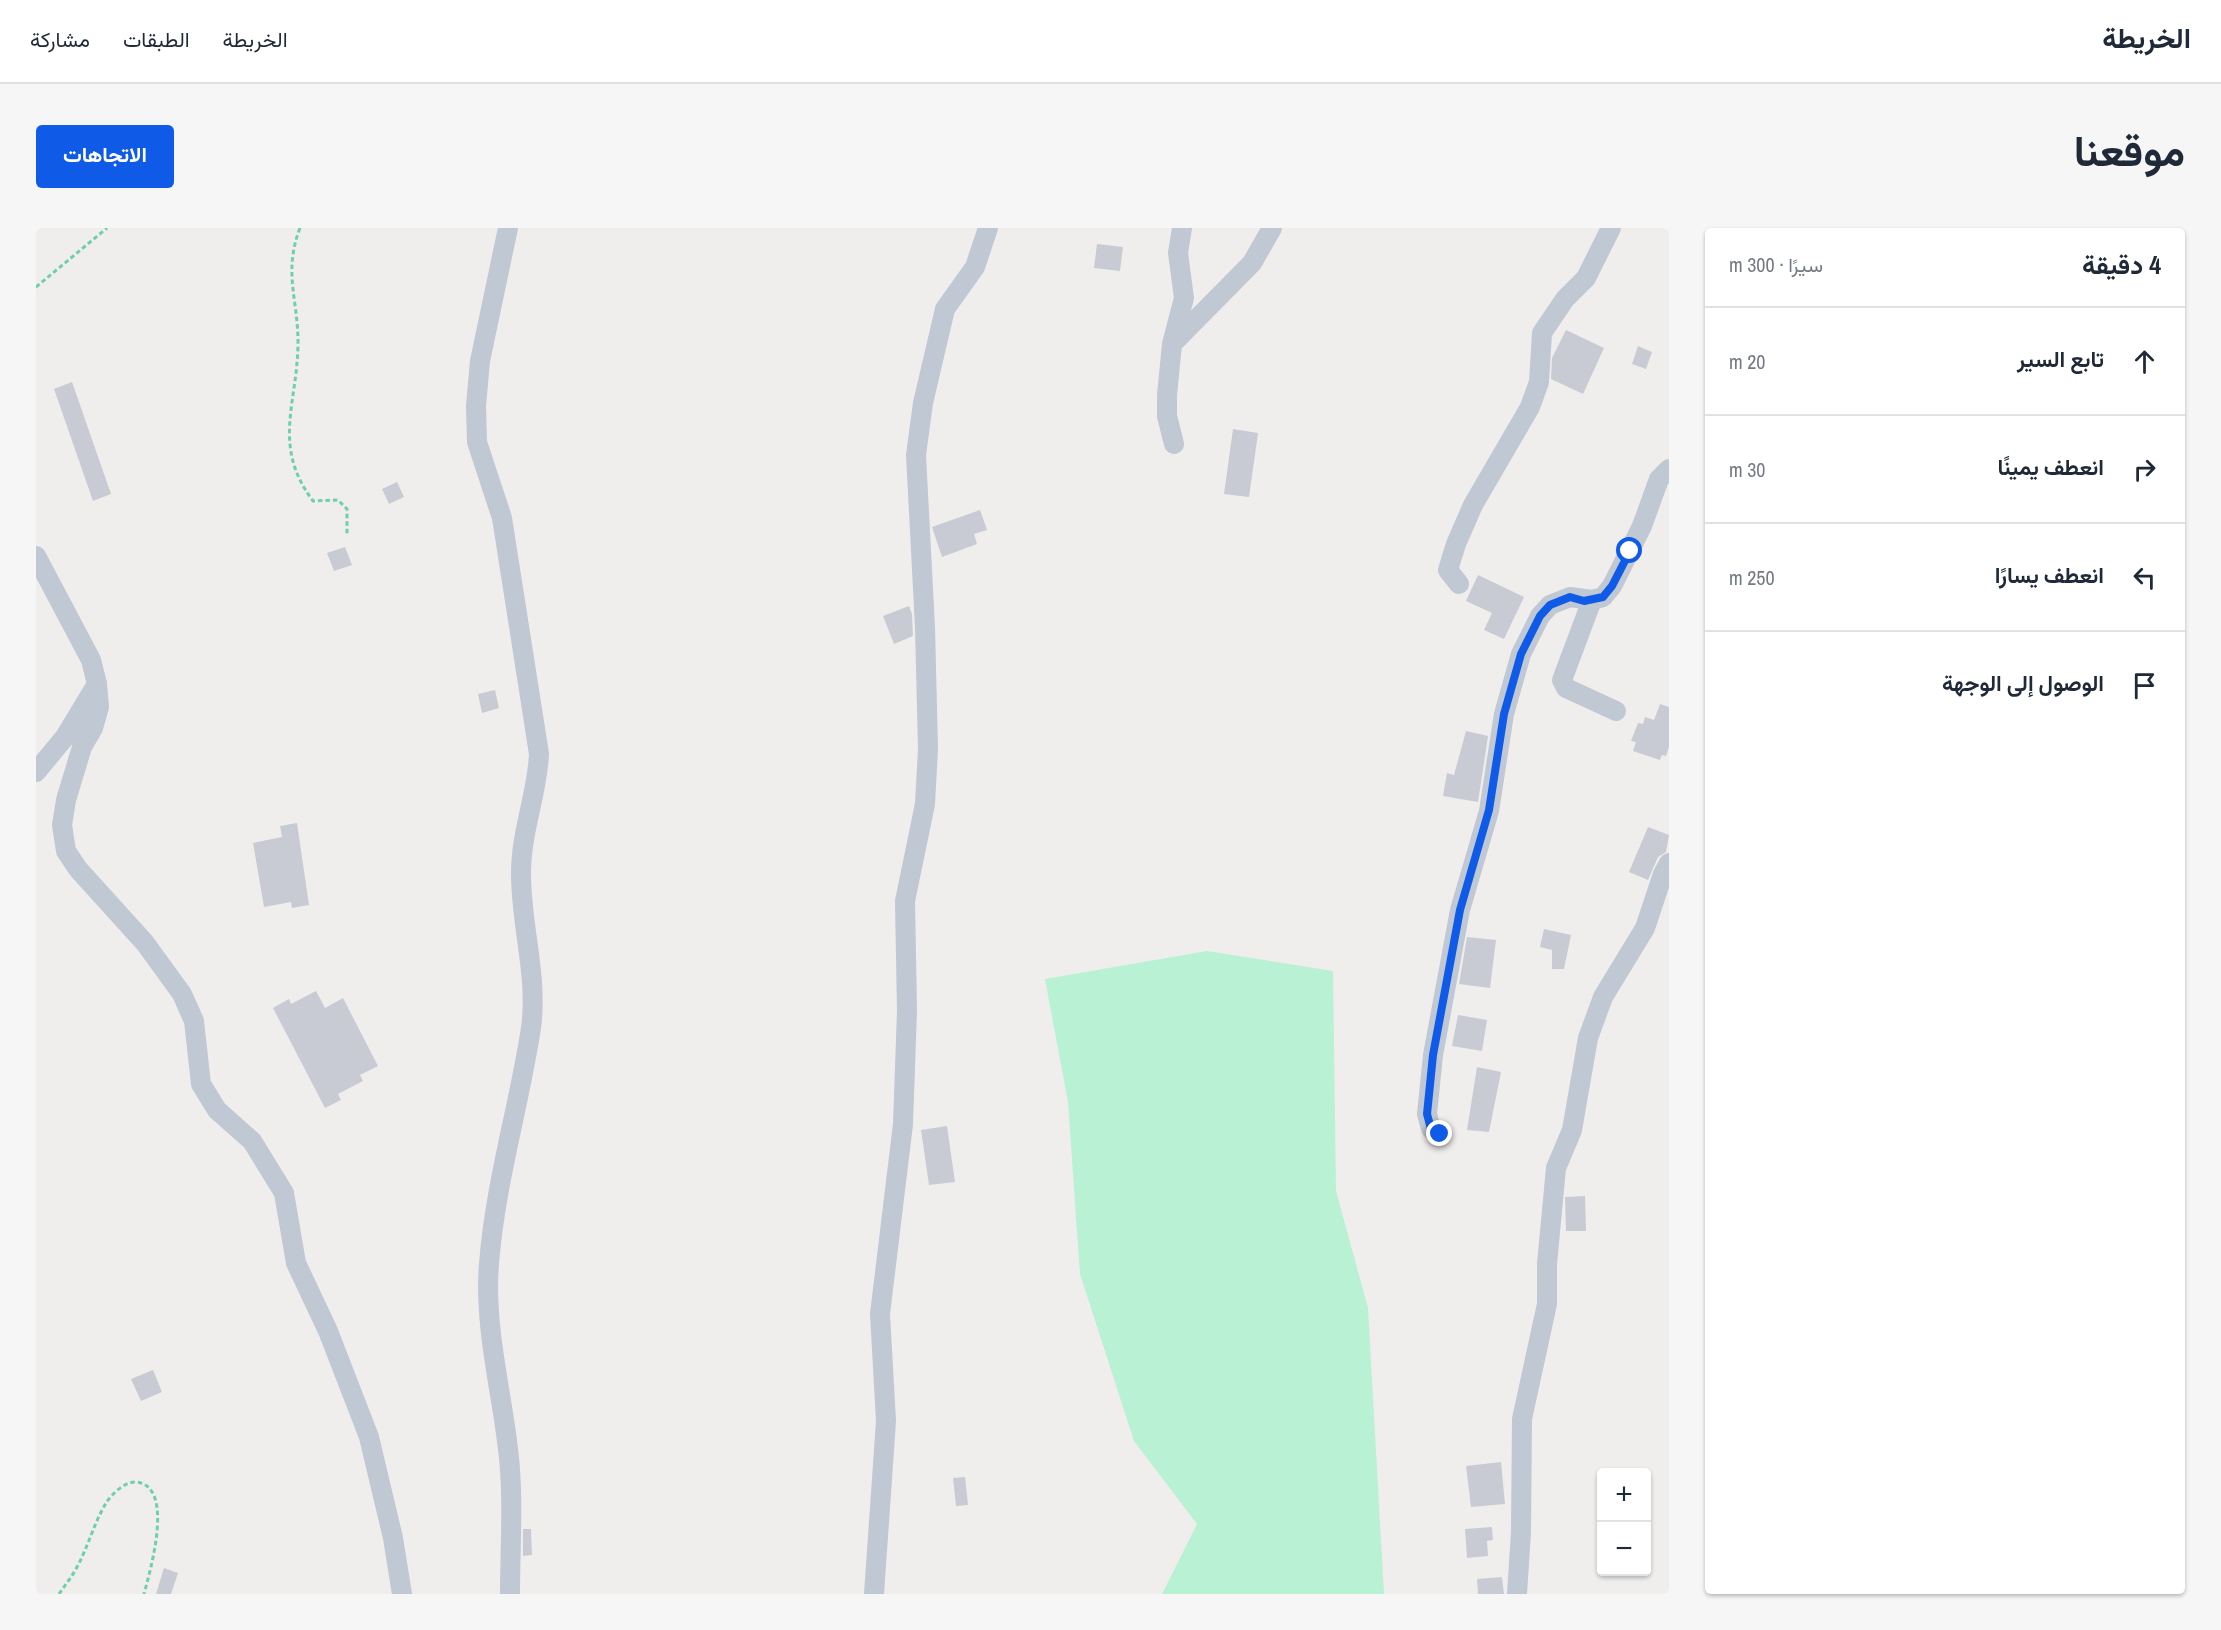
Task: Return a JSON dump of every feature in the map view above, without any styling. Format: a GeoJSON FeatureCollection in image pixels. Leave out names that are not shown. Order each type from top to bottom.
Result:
{"type":"FeatureCollection","features":[{"type":"Feature","properties":{"kind":"street"},"geometry":{"type":"LineString","coordinates":[[508,228],[480,361],[476,406],[477,442],[502,519],[539,754],[538,778],[522,837],[521,876],[526,940],[534,981],[531,1026],[498,1194],[489,1265],[489,1319],[509,1451],[510,1594]]}},
{"type":"Feature","properties":{"kind":"street"},"geometry":{"type":"LineString","coordinates":[[874,1594],[886,1421],[880,1314],[903,1124],[907,1011],[905,901],[925,804],[928,748],[925,627],[916,455],[923,403],[945,309],[975,267],[988,228]]}},
{"type":"Feature","properties":{"kind":"street"},"geometry":{"type":"LineString","coordinates":[[1174,444],[1167,416],[1172,344],[1184,298],[1178,253],[1182,228]]}},
{"type":"Feature","properties":{"kind":"street"},"geometry":{"type":"LineString","coordinates":[[1172,344],[1252,263],[1272,228]]}},
{"type":"Feature","properties":{"kind":"street"},"geometry":{"type":"LineString","coordinates":[[1459,584],[1448,570],[1456,544],[1473,505],[1530,407],[1539,382],[1542,333],[1565,299],[1586,278],[1611,228]]}},
{"type":"Feature","properties":{"kind":"street"},"geometry":{"type":"LineString","coordinates":[[1440,1134],[1431,1129],[1427,1114],[1433,1055],[1460,910],[1489,810],[1507,704],[1521,654],[1540,616],[1561,599],[1570,597],[1592,600],[1603,597],[1612,586],[1642,526],[1659,479],[1669,469]]}},
{"type":"Feature","properties":{"kind":"street"},"geometry":{"type":"LineString","coordinates":[[36,556],[91,660],[97,684],[99,707],[93,728],[82,747],[65,808],[62,825],[66,851],[78,869],[145,943],[182,994],[194,1021],[201,1084],[217,1110],[252,1142],[284,1193],[296,1263],[328,1331],[369,1437],[393,1538],[402,1594]]}},
{"type":"Feature","properties":{"kind":"street"},"geometry":{"type":"LineString","coordinates":[[1592,600],[1562,680],[1566,688],[1616,711]]}},
{"type":"Feature","properties":{"kind":"street"},"geometry":{"type":"LineString","coordinates":[[36,772],[65,737],[97,684]]}},
{"type":"Feature","properties":{"kind":"street"},"geometry":{"type":"LineString","coordinates":[[1517,1594],[1521,1532],[1522,1419],[1547,1304],[1546,1264],[1556,1168],[1572,1130],[1588,1038],[1603,997],[1645,928],[1663,874],[1669,864]]}},
{"type":"Feature","properties":{"kind":"path"},"geometry":{"type":"LineString","coordinates":[[36,287],[107,228]]}},
{"type":"Feature","properties":{"kind":"path"},"geometry":{"type":"LineString","coordinates":[[300,228],[290,271],[298,341],[287,432],[298,480],[313,501],[338,500],[347,509],[346,536]]}},
{"type":"Feature","properties":{"kind":"path"},"geometry":{"type":"LineString","coordinates":[[59,1594],[76,1568],[106,1503],[122,1487],[133,1482],[144,1485],[151,1491],[159,1513],[144,1594]]}},
{"type":"Feature","properties":{"kind":"green space"},"geometry":{"type":"Polygon","coordinates":[[[1207,951],[1333,971],[1336,1191],[1368,1308],[1384,1594],[1162,1594],[1197,1524],[1134,1441],[1080,1274],[1068,1102],[1045,979],[1207,951]]]}},
{"type":"Feature","properties":{"kind":"building"},"geometry":{"type":"Polygon","coordinates":[[[1097,244],[1123,247],[1120,271],[1094,268],[1097,244]]]}},
{"type":"Feature","properties":{"kind":"building"},"geometry":{"type":"Polygon","coordinates":[[[1566,330],[1604,348],[1583,394],[1551,379],[1552,358],[1566,330]]]}},
{"type":"Feature","properties":{"kind":"building"},"geometry":{"type":"Polygon","coordinates":[[[1638,346],[1652,352],[1646,369],[1632,364],[1638,346]]]}},
{"type":"Feature","properties":{"kind":"building"},"geometry":{"type":"Polygon","coordinates":[[[72,382],[111,494],[93,501],[54,389],[72,382]]]}},
{"type":"Feature","properties":{"kind":"building"},"geometry":{"type":"Polygon","coordinates":[[[1233,429],[1258,433],[1249,497],[1224,494],[1233,429]]]}},
{"type":"Feature","properties":{"kind":"building"},"geometry":{"type":"Polygon","coordinates":[[[397,482],[404,497],[389,504],[382,489],[397,482]]]}},
{"type":"Feature","properties":{"kind":"building"},"geometry":{"type":"Polygon","coordinates":[[[980,510],[987,530],[974,534],[977,544],[942,557],[932,527],[980,510]]]}},
{"type":"Feature","properties":{"kind":"building"},"geometry":{"type":"Polygon","coordinates":[[[345,547],[352,565],[334,571],[327,553],[345,547]]]}},
{"type":"Feature","properties":{"kind":"building"},"geometry":{"type":"Polygon","coordinates":[[[1478,575],[1524,597],[1504,639],[1484,630],[1492,613],[1466,601],[1478,575]]]}},
{"type":"Feature","properties":{"kind":"building"},"geometry":{"type":"Polygon","coordinates":[[[909,606],[912,614],[913,636],[894,644],[883,616],[909,606]]]}},
{"type":"Feature","properties":{"kind":"building"},"geometry":{"type":"Polygon","coordinates":[[[495,690],[499,708],[482,713],[478,694],[495,690]]]}},
{"type":"Feature","properties":{"kind":"building"},"geometry":{"type":"Polygon","coordinates":[[[1660,704],[1669,707],[1669,747],[1666,756],[1662,755],[1660,760],[1633,751],[1636,742],[1631,741],[1638,723],[1643,724],[1645,717],[1654,720],[1660,704]]]}},
{"type":"Feature","properties":{"kind":"building"},"geometry":{"type":"Polygon","coordinates":[[[1466,731],[1488,736],[1478,802],[1443,796],[1447,773],[1454,775],[1466,731]]]}},
{"type":"Feature","properties":{"kind":"building"},"geometry":{"type":"Polygon","coordinates":[[[297,823],[309,905],[292,908],[291,902],[264,907],[253,843],[282,837],[280,826],[297,823]]]}},
{"type":"Feature","properties":{"kind":"building"},"geometry":{"type":"Polygon","coordinates":[[[1648,827],[1669,835],[1666,852],[1658,857],[1648,880],[1629,872],[1648,827]]]}},
{"type":"Feature","properties":{"kind":"building"},"geometry":{"type":"Polygon","coordinates":[[[1544,929],[1571,935],[1564,969],[1552,969],[1552,950],[1540,947],[1544,929]]]}},
{"type":"Feature","properties":{"kind":"building"},"geometry":{"type":"Polygon","coordinates":[[[1467,937],[1496,940],[1490,988],[1459,984],[1467,937]]]}},
{"type":"Feature","properties":{"kind":"building"},"geometry":{"type":"Polygon","coordinates":[[[316,991],[325,1008],[343,998],[378,1066],[360,1075],[363,1081],[338,1094],[341,1100],[325,1108],[273,1008],[289,999],[291,1004],[316,991]]]}},
{"type":"Feature","properties":{"kind":"building"},"geometry":{"type":"Polygon","coordinates":[[[1458,1015],[1487,1020],[1482,1051],[1452,1046],[1458,1015]]]}},
{"type":"Feature","properties":{"kind":"building"},"geometry":{"type":"Polygon","coordinates":[[[1477,1067],[1501,1072],[1489,1132],[1467,1130],[1477,1067]]]}},
{"type":"Feature","properties":{"kind":"building"},"geometry":{"type":"Polygon","coordinates":[[[947,1126],[955,1182],[929,1185],[921,1130],[947,1126]]]}},
{"type":"Feature","properties":{"kind":"building"},"geometry":{"type":"Polygon","coordinates":[[[1585,1196],[1586,1231],[1566,1231],[1565,1197],[1585,1196]]]}},
{"type":"Feature","properties":{"kind":"building"},"geometry":{"type":"Polygon","coordinates":[[[153,1370],[162,1392],[141,1401],[131,1379],[153,1370]]]}},
{"type":"Feature","properties":{"kind":"building"},"geometry":{"type":"Polygon","coordinates":[[[1501,1462],[1505,1504],[1471,1507],[1466,1466],[1501,1462]]]}},
{"type":"Feature","properties":{"kind":"building"},"geometry":{"type":"Polygon","coordinates":[[[965,1477],[968,1505],[956,1506],[953,1478],[965,1477]]]}},
{"type":"Feature","properties":{"kind":"building"},"geometry":{"type":"Polygon","coordinates":[[[1492,1527],[1493,1540],[1487,1541],[1488,1556],[1467,1558],[1465,1529],[1492,1527]]]}},
{"type":"Feature","properties":{"kind":"building"},"geometry":{"type":"Polygon","coordinates":[[[523,1529],[531,1529],[532,1555],[523,1556],[523,1529]]]}},
{"type":"Feature","properties":{"kind":"building"},"geometry":{"type":"Polygon","coordinates":[[[164,1568],[178,1573],[171,1594],[156,1594],[164,1568]]]}},
{"type":"Feature","properties":{"kind":"building"},"geometry":{"type":"Polygon","coordinates":[[[1502,1577],[1504,1594],[1478,1594],[1477,1579],[1502,1577]]]}},
{"type":"Feature","properties":{"kind":"route"},"geometry":{"type":"LineString","coordinates":[[1440,1134],[1431,1129],[1427,1114],[1433,1055],[1460,910],[1489,810],[1500,753],[1504,714],[1521,654],[1540,616],[1550,605],[1570,597],[1584,601],[1603,597],[1612,586],[1630,551]]}}]}
